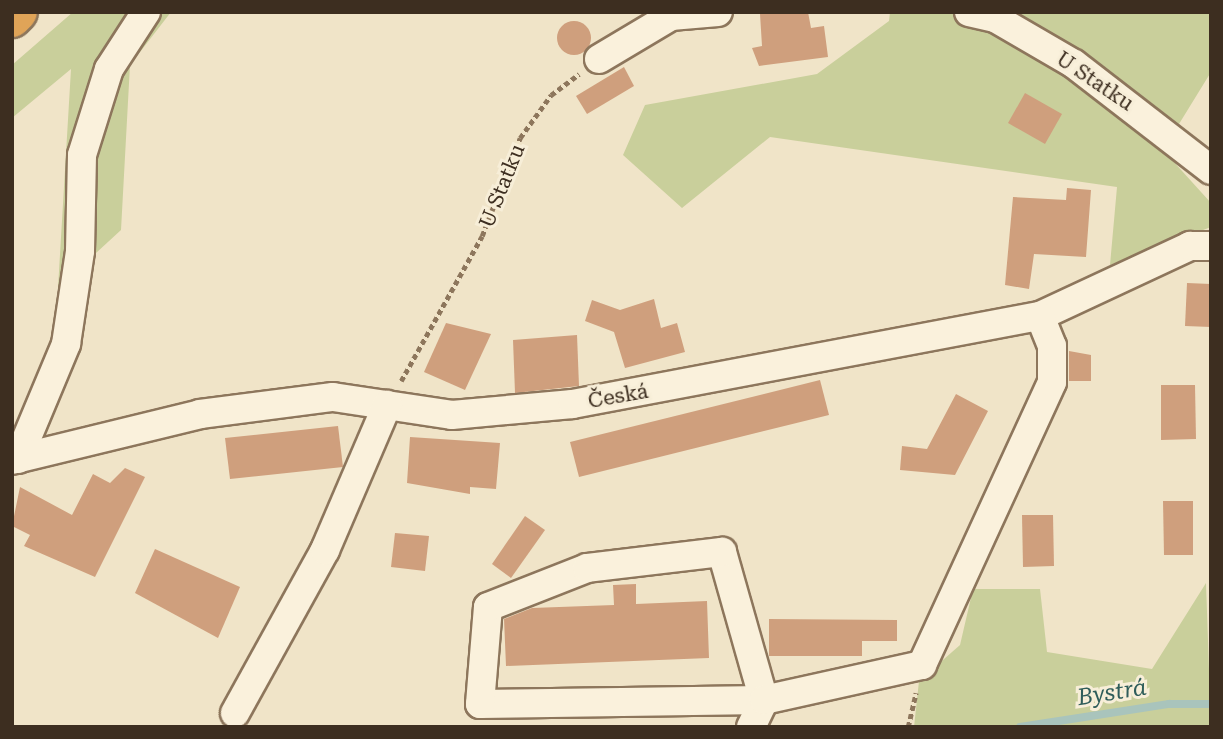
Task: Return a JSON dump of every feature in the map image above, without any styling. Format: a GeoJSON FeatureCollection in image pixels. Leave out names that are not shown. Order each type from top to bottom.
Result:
{"type":"FeatureCollection","features":[{"type":"Feature","properties":{"kind":"highway"},"geometry":{"type":"LineString","coordinates":[[12,18],[18,12]]}},
{"type":"Feature","properties":{"kind":"street"},"geometry":{"type":"LineString","coordinates":[[15,460],[66,344],[80,251],[82,155],[109,69],[146,12]]}},
{"type":"Feature","properties":{"kind":"street"},"geometry":{"type":"LineString","coordinates":[[599,59],[668,14],[718,12]]}},
{"type":"Feature","properties":{"kind":"street","name":"U Statku"},"geometry":{"type":"LineString","coordinates":[[969,12],[995,18],[1074,64],[1211,170]]}},
{"type":"Feature","properties":{"kind":"street","name":"Česká"},"geometry":{"type":"LineString","coordinates":[[15,460],[200,414],[333,397],[452,415],[573,404],[1040,316],[1190,246],[1211,246]]}},
{"type":"Feature","properties":{"kind":"street"},"geometry":{"type":"LineString","coordinates":[[751,727],[764,700],[722,552],[587,568],[488,607],[480,704],[764,700],[922,665],[1052,382],[1052,346],[1040,316]]}},
{"type":"Feature","properties":{"kind":"street"},"geometry":{"type":"LineString","coordinates":[[235,713],[324,550],[387,405]]}},
{"type":"Feature","properties":{"kind":"path","name":"U Statku"},"geometry":{"type":"LineString","coordinates":[[387,405],[482,236],[520,138],[551,94],[599,59]]}},
{"type":"Feature","properties":{"kind":"green space"},"geometry":{"type":"Polygon","coordinates":[[[73,12],[171,12],[130,65],[121,230],[58,288],[71,69],[12,118],[12,65],[73,12]]]}},
{"type":"Feature","properties":{"kind":"green space"},"geometry":{"type":"Polygon","coordinates":[[[890,12],[1211,12],[1211,72],[1163,150],[1211,203],[1211,227],[1110,265],[1117,187],[770,137],[682,208],[623,155],[645,105],[817,74],[889,21],[890,12]]]}},
{"type":"Feature","properties":{"kind":"green space"},"geometry":{"type":"Polygon","coordinates":[[[1206,583],[1211,727],[914,727],[919,681],[960,645],[973,589],[1040,589],[1047,652],[1152,669],[1206,583]]]}},
{"type":"Feature","properties":{"kind":"building"},"geometry":{"type":"Polygon","coordinates":[[[808,12],[811,28],[824,26],[828,57],[759,66],[752,48],[762,46],[760,14],[808,12]]]}},
{"type":"Feature","properties":{"kind":"building"},"geometry":{"type":"Polygon","coordinates":[[[574,21],[586,26],[591,38],[586,50],[574,55],[562,50],[557,38],[562,26],[574,21]]]}},
{"type":"Feature","properties":{"kind":"building"},"geometry":{"type":"Polygon","coordinates":[[[624,67],[634,86],[587,114],[576,96],[624,67]]]}},
{"type":"Feature","properties":{"kind":"building"},"geometry":{"type":"Polygon","coordinates":[[[1025,93],[1062,114],[1045,144],[1008,123],[1025,93]]]}},
{"type":"Feature","properties":{"kind":"building"},"geometry":{"type":"Polygon","coordinates":[[[1067,188],[1091,190],[1086,257],[1034,254],[1029,289],[1005,285],[1013,197],[1066,200],[1067,188]]]}},
{"type":"Feature","properties":{"kind":"building"},"geometry":{"type":"Polygon","coordinates":[[[1187,283],[1211,284],[1211,327],[1185,326],[1187,283]]]}},
{"type":"Feature","properties":{"kind":"building"},"geometry":{"type":"Polygon","coordinates":[[[654,299],[661,328],[677,323],[685,352],[625,368],[614,332],[585,321],[592,300],[620,310],[654,299]]]}},
{"type":"Feature","properties":{"kind":"building"},"geometry":{"type":"Polygon","coordinates":[[[446,323],[491,334],[465,390],[424,372],[446,323]]]}},
{"type":"Feature","properties":{"kind":"building"},"geometry":{"type":"Polygon","coordinates":[[[577,335],[579,386],[515,393],[513,340],[577,335]]]}},
{"type":"Feature","properties":{"kind":"building"},"geometry":{"type":"Polygon","coordinates":[[[1069,351],[1091,355],[1091,381],[1069,381],[1069,351]]]}},
{"type":"Feature","properties":{"kind":"building"},"geometry":{"type":"Polygon","coordinates":[[[820,380],[829,415],[579,477],[570,442],[820,380]]]}},
{"type":"Feature","properties":{"kind":"building"},"geometry":{"type":"Polygon","coordinates":[[[1161,385],[1195,385],[1196,439],[1161,440],[1161,385]]]}},
{"type":"Feature","properties":{"kind":"building"},"geometry":{"type":"Polygon","coordinates":[[[956,394],[988,411],[955,475],[900,470],[902,446],[927,449],[956,394]]]}},
{"type":"Feature","properties":{"kind":"building"},"geometry":{"type":"Polygon","coordinates":[[[338,426],[343,467],[230,479],[225,438],[338,426]]]}},
{"type":"Feature","properties":{"kind":"building"},"geometry":{"type":"Polygon","coordinates":[[[410,437],[500,443],[496,489],[470,487],[470,494],[407,483],[410,437]]]}},
{"type":"Feature","properties":{"kind":"building"},"geometry":{"type":"Polygon","coordinates":[[[125,468],[145,477],[95,577],[24,546],[30,535],[12,526],[20,487],[72,515],[93,474],[110,483],[125,468]]]}},
{"type":"Feature","properties":{"kind":"building"},"geometry":{"type":"Polygon","coordinates":[[[1163,501],[1193,501],[1193,555],[1164,555],[1163,501]]]}},
{"type":"Feature","properties":{"kind":"building"},"geometry":{"type":"Polygon","coordinates":[[[1022,515],[1053,515],[1054,566],[1023,567],[1022,515]]]}},
{"type":"Feature","properties":{"kind":"building"},"geometry":{"type":"Polygon","coordinates":[[[525,516],[545,530],[511,578],[492,564],[525,516]]]}},
{"type":"Feature","properties":{"kind":"building"},"geometry":{"type":"Polygon","coordinates":[[[395,533],[429,536],[425,571],[391,567],[395,533]]]}},
{"type":"Feature","properties":{"kind":"building"},"geometry":{"type":"Polygon","coordinates":[[[155,549],[240,587],[218,638],[135,593],[155,549]]]}},
{"type":"Feature","properties":{"kind":"building"},"geometry":{"type":"Polygon","coordinates":[[[636,584],[636,604],[707,601],[709,658],[506,666],[504,619],[532,608],[614,605],[613,585],[636,584]]]}},
{"type":"Feature","properties":{"kind":"building"},"geometry":{"type":"Polygon","coordinates":[[[769,619],[897,620],[897,641],[862,641],[862,656],[769,656],[769,619]]]}},
{"type":"Feature","properties":{"kind":"waterway","name":"Bystrá"},"geometry":{"type":"LineString","coordinates":[[1020,727],[1169,704],[1211,704]]}}]}
